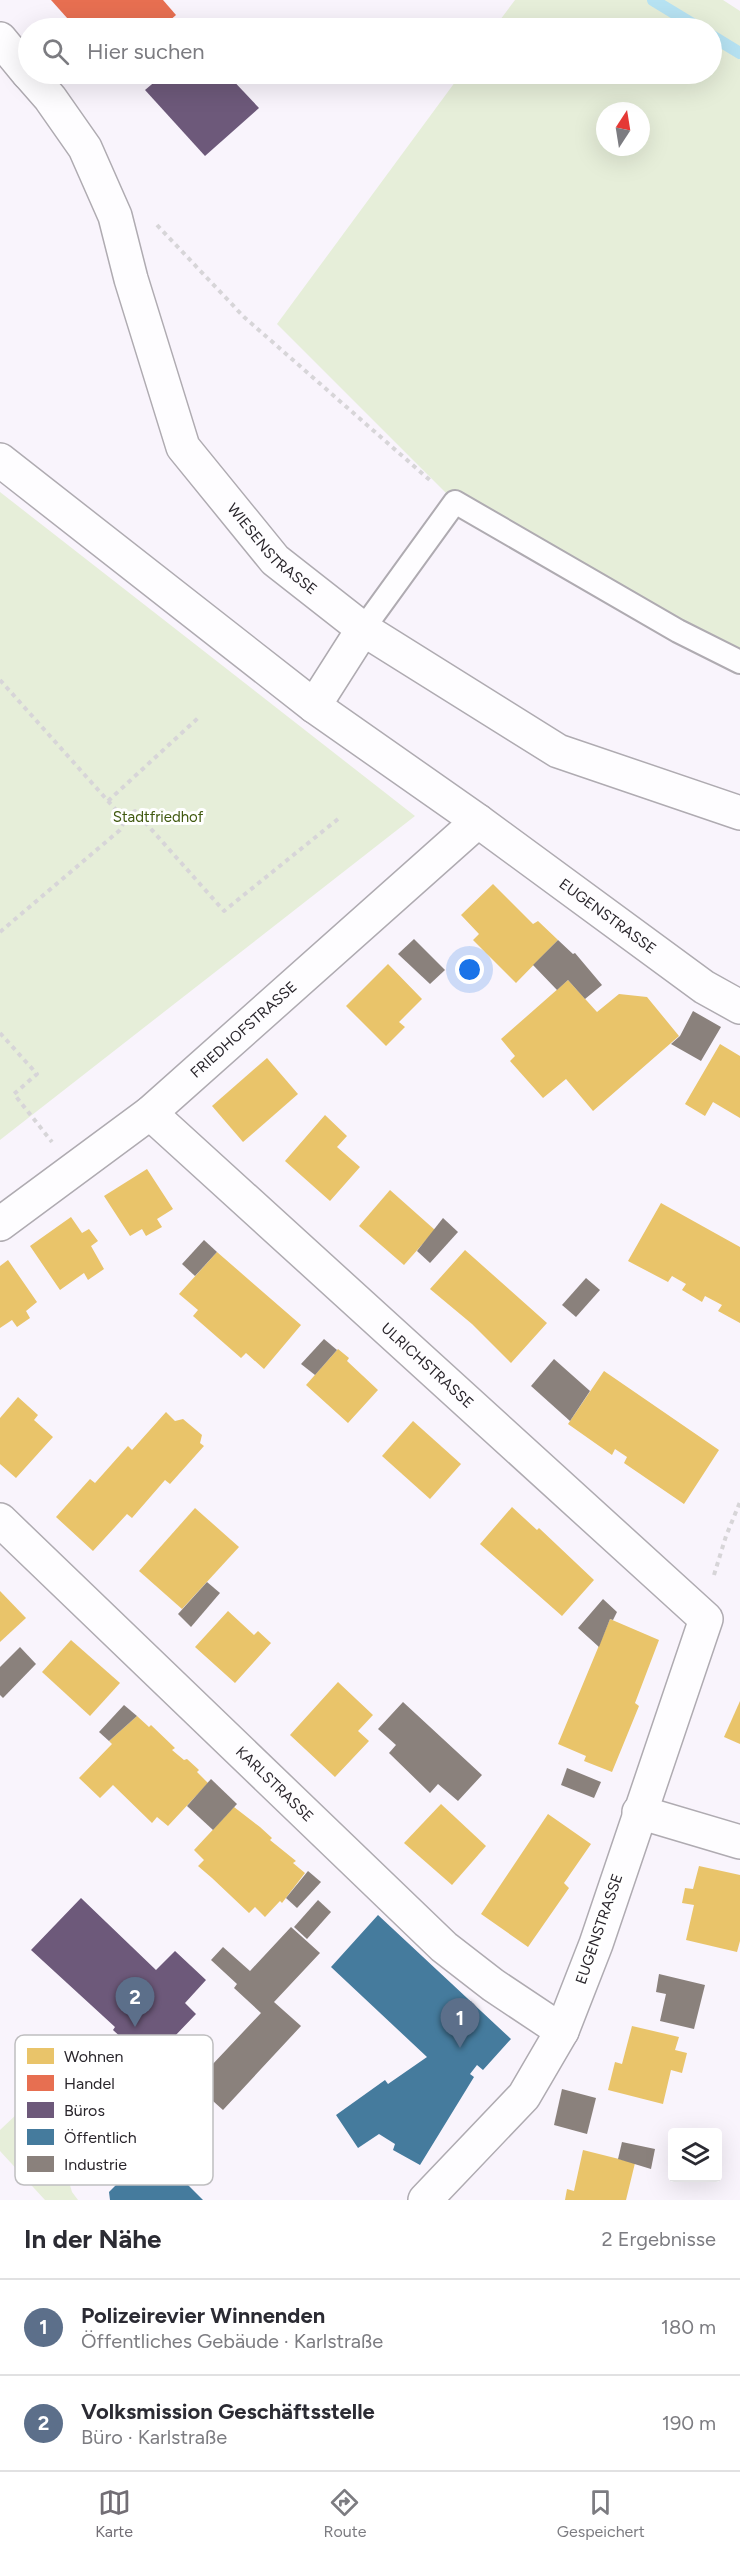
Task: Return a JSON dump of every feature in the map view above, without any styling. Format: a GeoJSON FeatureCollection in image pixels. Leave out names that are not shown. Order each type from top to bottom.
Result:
{"type":"FeatureCollection","features":[{"type":"Feature","properties":{"kind":"street","name":"WIESENSTRASSE"},"geometry":{"type":"LineString","coordinates":[[0,39],[18,60]]}},
{"type":"Feature","properties":{"kind":"street","name":"WIESENSTRASSE"},"geometry":{"type":"LineString","coordinates":[[38,84],[85,148],[115,216],[131,279],[183,447],[275,560],[363,629],[558,751],[740,813]]}},
{"type":"Feature","properties":{"kind":"street","name":"EUGENSTRASSE"},"geometry":{"type":"LineString","coordinates":[[0,460],[314,706],[478,821],[704,987],[740,1007]]}},
{"type":"Feature","properties":{"kind":"street"},"geometry":{"type":"LineString","coordinates":[[314,706],[363,629]]}},
{"type":"Feature","properties":{"kind":"street","name":"FRIEDHOFSTRASSE"},"geometry":{"type":"LineString","coordinates":[[0,1224],[150,1113],[478,821]]}},
{"type":"Feature","properties":{"kind":"street","name":"ULRICHSTRASSE"},"geometry":{"type":"LineString","coordinates":[[150,1113],[706,1618]]}},
{"type":"Feature","properties":{"kind":"street","name":"KARLSTRASSE"},"geometry":{"type":"LineString","coordinates":[[0,1520],[444,1947],[493,1985],[562,2031]]}},
{"type":"Feature","properties":{"kind":"street","name":"EUGENSTRASSE"},"geometry":{"type":"LineString","coordinates":[[425,2200],[524,2096],[562,2031],[596,1944],[706,1618]]}},
{"type":"Feature","properties":{"kind":"street"},"geometry":{"type":"LineString","coordinates":[[639,1812],[740,1842]]}},
{"type":"Feature","properties":{"kind":"lane"},"geometry":{"type":"LineString","coordinates":[[363,629],[455,502],[678,630],[740,662]]}},
{"type":"Feature","properties":{"kind":"path"},"geometry":{"type":"LineString","coordinates":[[154,221],[244,317],[455,502]]}},
{"type":"Feature","properties":{"kind":"path"},"geometry":{"type":"LineString","coordinates":[[0,680],[125,820]]}},
{"type":"Feature","properties":{"kind":"path"},"geometry":{"type":"LineString","coordinates":[[108,801],[198,718]]}},
{"type":"Feature","properties":{"kind":"path"},"geometry":{"type":"LineString","coordinates":[[0,932],[120,831],[125,820],[135,811],[225,911],[338,819]]}},
{"type":"Feature","properties":{"kind":"path"},"geometry":{"type":"LineString","coordinates":[[0,1034],[37,1074],[14,1094],[74,1168]]}},
{"type":"Feature","properties":{"kind":"path"},"geometry":{"type":"LineString","coordinates":[[716,1566],[740,1502]]}},
{"type":"Feature","properties":{"kind":"green space"},"geometry":{"type":"Polygon","coordinates":[[[515,0],[723,0],[740,11],[740,662],[455,502],[277,324],[454,84],[722,84],[722,18],[502,18],[515,0]]]}},
{"type":"Feature","properties":{"kind":"green space","name":"Stadtfriedhof"},"geometry":{"type":"Polygon","coordinates":[[[0,492],[415,816],[0,1140],[0,492]]]}},
{"type":"Feature","properties":{"kind":"green space"},"geometry":{"type":"Polygon","coordinates":[[[15,2116],[15,2167],[0,2151],[0,2130],[15,2116]]]}},
{"type":"Feature","properties":{"kind":"green space"},"geometry":{"type":"Polygon","coordinates":[[[31,2185],[70,2185],[78,2200],[45,2200],[31,2185]]]}},
{"type":"Feature","properties":{"kind":"building: Wohnen"},"geometry":{"type":"Polygon","coordinates":[[[493,884],[533,924],[538,921],[558,940],[516,983],[473,940],[479,934],[461,915],[493,884]]]}},
{"type":"Feature","properties":{"kind":"building: Wohnen"},"geometry":{"type":"Polygon","coordinates":[[[388,964],[422,999],[399,1022],[405,1027],[386,1046],[346,1006],[388,964]]]}},
{"type":"Feature","properties":{"kind":"building: Wohnen"},"geometry":{"type":"Polygon","coordinates":[[[568,980],[597,1012],[619,994],[647,997],[679,1036],[593,1111],[566,1079],[543,1098],[510,1061],[515,1056],[501,1039],[568,980]]]}},
{"type":"Feature","properties":{"kind":"building: Wohnen"},"geometry":{"type":"Polygon","coordinates":[[[720,1044],[740,1056],[740,1118],[713,1102],[705,1116],[685,1104],[720,1044]]]}},
{"type":"Feature","properties":{"kind":"building: Wohnen"},"geometry":{"type":"Polygon","coordinates":[[[267,1058],[298,1094],[243,1142],[212,1106],[267,1058]]]}},
{"type":"Feature","properties":{"kind":"building: Wohnen"},"geometry":{"type":"Polygon","coordinates":[[[325,1115],[347,1136],[337,1147],[360,1167],[330,1201],[285,1161],[325,1115]]]}},
{"type":"Feature","properties":{"kind":"building: Wohnen"},"geometry":{"type":"Polygon","coordinates":[[[147,1169],[173,1209],[157,1219],[162,1227],[146,1236],[142,1229],[130,1236],[104,1196],[147,1169]]]}},
{"type":"Feature","properties":{"kind":"building: Wohnen"},"geometry":{"type":"Polygon","coordinates":[[[390,1190],[435,1230],[404,1265],[359,1226],[390,1190]]]}},
{"type":"Feature","properties":{"kind":"building: Wohnen"},"geometry":{"type":"Polygon","coordinates":[[[661,1203],[740,1247],[740,1323],[718,1311],[722,1305],[705,1296],[702,1302],[682,1290],[686,1284],[672,1276],[668,1282],[628,1261],[661,1203]]]}},
{"type":"Feature","properties":{"kind":"building: Wohnen"},"geometry":{"type":"Polygon","coordinates":[[[71,1217],[82,1233],[89,1229],[98,1241],[91,1246],[104,1269],[88,1280],[84,1273],[60,1290],[30,1246],[71,1217]]]}},
{"type":"Feature","properties":{"kind":"building: Wohnen"},"geometry":{"type":"Polygon","coordinates":[[[465,1250],[547,1323],[511,1363],[472,1324],[430,1289],[465,1250]]]}},
{"type":"Feature","properties":{"kind":"building: Wohnen"},"geometry":{"type":"Polygon","coordinates":[[[217,1252],[301,1325],[264,1369],[246,1353],[241,1358],[193,1316],[198,1310],[179,1294],[217,1252]]]}},
{"type":"Feature","properties":{"kind":"building: Wohnen"},"geometry":{"type":"Polygon","coordinates":[[[8,1260],[37,1302],[26,1311],[30,1318],[17,1327],[12,1320],[0,1328],[0,1266],[8,1260]]]}},
{"type":"Feature","properties":{"kind":"building: Wohnen"},"geometry":{"type":"Polygon","coordinates":[[[338,1349],[349,1358],[347,1361],[378,1390],[348,1423],[306,1385],[338,1349]]]}},
{"type":"Feature","properties":{"kind":"building: Wohnen"},"geometry":{"type":"Polygon","coordinates":[[[604,1371],[719,1450],[684,1504],[624,1463],[627,1457],[615,1449],[612,1455],[568,1424],[604,1371]]]}},
{"type":"Feature","properties":{"kind":"building: Wohnen"},"geometry":{"type":"Polygon","coordinates":[[[18,1397],[38,1415],[34,1420],[53,1437],[16,1478],[0,1464],[0,1418],[18,1397]]]}},
{"type":"Feature","properties":{"kind":"building: Wohnen"},"geometry":{"type":"Polygon","coordinates":[[[166,1412],[175,1421],[183,1419],[202,1435],[200,1443],[204,1446],[170,1484],[165,1480],[132,1518],[127,1514],[93,1551],[56,1517],[90,1479],[95,1483],[128,1446],[132,1450],[166,1412]]]}},
{"type":"Feature","properties":{"kind":"building: Wohnen"},"geometry":{"type":"Polygon","coordinates":[[[413,1421],[461,1464],[430,1499],[382,1456],[413,1421]]]}},
{"type":"Feature","properties":{"kind":"building: Wohnen"},"geometry":{"type":"Polygon","coordinates":[[[512,1507],[537,1530],[539,1528],[594,1580],[562,1616],[480,1544],[512,1507]]]}},
{"type":"Feature","properties":{"kind":"building: Wohnen"},"geometry":{"type":"Polygon","coordinates":[[[195,1508],[239,1547],[182,1609],[139,1571],[195,1508]]]}},
{"type":"Feature","properties":{"kind":"building: Wohnen"},"geometry":{"type":"Polygon","coordinates":[[[0,1591],[26,1618],[0,1642],[0,1591]]]}},
{"type":"Feature","properties":{"kind":"building: Wohnen"},"geometry":{"type":"Polygon","coordinates":[[[228,1611],[254,1635],[258,1631],[271,1643],[235,1683],[195,1647],[228,1611]]]}},
{"type":"Feature","properties":{"kind":"building: Wohnen"},"geometry":{"type":"Polygon","coordinates":[[[610,1619],[659,1640],[635,1703],[639,1706],[612,1772],[584,1761],[586,1756],[558,1744],[610,1619]]]}},
{"type":"Feature","properties":{"kind":"building: Wohnen"},"geometry":{"type":"Polygon","coordinates":[[[71,1640],[120,1683],[90,1716],[42,1672],[71,1640]]]}},
{"type":"Feature","properties":{"kind":"building: Wohnen"},"geometry":{"type":"Polygon","coordinates":[[[338,1682],[373,1715],[358,1731],[369,1741],[335,1777],[290,1735],[338,1682]]]}},
{"type":"Feature","properties":{"kind":"building: Wohnen"},"geometry":{"type":"Polygon","coordinates":[[[740,1701],[740,1744],[724,1737],[740,1701]]]}},
{"type":"Feature","properties":{"kind":"building: Wohnen"},"geometry":{"type":"Polygon","coordinates":[[[137,1716],[149,1727],[151,1725],[175,1748],[172,1750],[199,1770],[197,1772],[208,1783],[168,1826],[157,1817],[152,1823],[113,1785],[100,1798],[79,1778],[112,1744],[109,1741],[137,1716]]]}},
{"type":"Feature","properties":{"kind":"building: Wohnen"},"geometry":{"type":"Polygon","coordinates":[[[441,1804],[486,1846],[452,1885],[404,1843],[441,1804]]]}},
{"type":"Feature","properties":{"kind":"building: Wohnen"},"geometry":{"type":"Polygon","coordinates":[[[234,1807],[272,1838],[270,1840],[296,1861],[293,1863],[305,1873],[282,1903],[280,1901],[265,1917],[255,1907],[249,1913],[198,1866],[204,1860],[194,1850],[234,1807]]]}},
{"type":"Feature","properties":{"kind":"building: Wohnen"},"geometry":{"type":"Polygon","coordinates":[[[548,1814],[591,1844],[564,1883],[569,1888],[528,1947],[481,1914],[548,1814]]]}},
{"type":"Feature","properties":{"kind":"building: Wohnen"},"geometry":{"type":"Polygon","coordinates":[[[699,1866],[740,1875],[740,1941],[737,1952],[686,1940],[694,1905],[682,1903],[685,1888],[693,1889],[699,1866]]]}},
{"type":"Feature","properties":{"kind":"building: Wohnen"},"geometry":{"type":"Polygon","coordinates":[[[632,2026],[679,2037],[675,2050],[687,2053],[682,2073],[671,2070],[663,2104],[608,2090],[615,2062],[622,2064],[632,2026]]]}},
{"type":"Feature","properties":{"kind":"building: Wohnen"},"geometry":{"type":"Polygon","coordinates":[[[583,2150],[635,2163],[626,2200],[565,2200],[567,2189],[574,2191],[583,2150]]]}},
{"type":"Feature","properties":{"kind":"building: Handel"},"geometry":{"type":"Polygon","coordinates":[[[51,0],[163,0],[176,15],[173,18],[67,18],[51,0]]]}},
{"type":"Feature","properties":{"kind":"building: Büros"},"geometry":{"type":"Polygon","coordinates":[[[152,84],[236,84],[259,108],[205,156],[145,90],[152,84]]]}},
{"type":"Feature","properties":{"kind":"building: Büros"},"geometry":{"type":"Polygon","coordinates":[[[81,1898],[156,1970],[175,1951],[206,1980],[185,2003],[196,2014],[176,2035],[118,2035],[113,2030],[115,2027],[31,1950],[81,1898]]]}},
{"type":"Feature","properties":{"kind":"building: Öffentlich"},"geometry":{"type":"Polygon","coordinates":[[[378,1915],[511,2039],[483,2070],[477,2065],[470,2074],[474,2077],[420,2165],[393,2150],[395,2144],[379,2134],[358,2148],[336,2115],[385,2080],[388,2084],[427,2057],[331,1967],[378,1915]]]}},
{"type":"Feature","properties":{"kind":"building: Öffentlich"},"geometry":{"type":"Polygon","coordinates":[[[116,2185],[188,2185],[203,2200],[110,2200],[109,2192],[116,2185]]]}},
{"type":"Feature","properties":{"kind":"building: Industrie"},"geometry":{"type":"Polygon","coordinates":[[[414,939],[445,970],[430,984],[398,954],[414,939]]]}},
{"type":"Feature","properties":{"kind":"building: Industrie"},"geometry":{"type":"Polygon","coordinates":[[[558,940],[573,954],[575,953],[602,985],[585,999],[568,980],[557,990],[533,965],[558,940]]]}},
{"type":"Feature","properties":{"kind":"building: Industrie"},"geometry":{"type":"Polygon","coordinates":[[[693,1011],[721,1027],[701,1061],[671,1044],[680,1036],[693,1011]]]}},
{"type":"Feature","properties":{"kind":"building: Industrie"},"geometry":{"type":"Polygon","coordinates":[[[443,1218],[458,1232],[430,1263],[417,1251],[443,1218]]]}},
{"type":"Feature","properties":{"kind":"building: Industrie"},"geometry":{"type":"Polygon","coordinates":[[[204,1240],[217,1252],[195,1276],[182,1264],[204,1240]]]}},
{"type":"Feature","properties":{"kind":"building: Industrie"},"geometry":{"type":"Polygon","coordinates":[[[586,1278],[600,1290],[576,1317],[562,1305],[586,1278]]]}},
{"type":"Feature","properties":{"kind":"building: Industrie"},"geometry":{"type":"Polygon","coordinates":[[[324,1339],[337,1350],[315,1375],[301,1364],[324,1339]]]}},
{"type":"Feature","properties":{"kind":"building: Industrie"},"geometry":{"type":"Polygon","coordinates":[[[554,1359],[590,1391],[570,1421],[531,1386],[554,1359]]]}},
{"type":"Feature","properties":{"kind":"building: Industrie"},"geometry":{"type":"Polygon","coordinates":[[[207,1582],[220,1593],[191,1627],[178,1614],[207,1582]]]}},
{"type":"Feature","properties":{"kind":"building: Industrie"},"geometry":{"type":"Polygon","coordinates":[[[603,1599],[617,1612],[613,1620],[610,1619],[599,1647],[578,1628],[603,1599]]]}},
{"type":"Feature","properties":{"kind":"building: Industrie"},"geometry":{"type":"Polygon","coordinates":[[[20,1647],[36,1664],[3,1698],[0,1695],[0,1667],[20,1647]]]}},
{"type":"Feature","properties":{"kind":"building: Industrie"},"geometry":{"type":"Polygon","coordinates":[[[403,1702],[482,1775],[458,1801],[438,1784],[430,1793],[389,1753],[396,1745],[378,1729],[403,1702]]]}},
{"type":"Feature","properties":{"kind":"building: Industrie"},"geometry":{"type":"Polygon","coordinates":[[[124,1705],[137,1716],[109,1741],[99,1732],[124,1705]]]}},
{"type":"Feature","properties":{"kind":"building: Industrie"},"geometry":{"type":"Polygon","coordinates":[[[567,1768],[601,1782],[594,1798],[561,1785],[567,1768]]]}},
{"type":"Feature","properties":{"kind":"building: Industrie"},"geometry":{"type":"Polygon","coordinates":[[[211,1779],[237,1804],[213,1830],[187,1806],[211,1779]]]}},
{"type":"Feature","properties":{"kind":"building: Industrie"},"geometry":{"type":"Polygon","coordinates":[[[308,1871],[321,1882],[297,1908],[286,1898],[308,1871]]]}},
{"type":"Feature","properties":{"kind":"building: Industrie"},"geometry":{"type":"Polygon","coordinates":[[[318,1900],[331,1912],[307,1939],[294,1927],[318,1900]]]}},
{"type":"Feature","properties":{"kind":"building: Industrie"},"geometry":{"type":"Polygon","coordinates":[[[291,1927],[320,1953],[274,2002],[301,2026],[223,2110],[213,2101],[213,2064],[261,2013],[234,1988],[237,1984],[211,1960],[223,1947],[250,1971],[291,1927]]]}},
{"type":"Feature","properties":{"kind":"building: Industrie"},"geometry":{"type":"Polygon","coordinates":[[[659,1974],[705,1985],[694,2029],[660,2021],[666,1994],[656,1992],[659,1974]]]}},
{"type":"Feature","properties":{"kind":"building: Industrie"},"geometry":{"type":"Polygon","coordinates":[[[562,2089],[596,2098],[587,2134],[554,2125],[562,2089]]]}},
{"type":"Feature","properties":{"kind":"building: Industrie"},"geometry":{"type":"Polygon","coordinates":[[[622,2142],[655,2149],[651,2169],[618,2159],[622,2142]]]}},
{"type":"Feature","properties":{"kind":"waterway"},"geometry":{"type":"LineString","coordinates":[[653,0],[683,18]]}},
{"type":"Feature","properties":{"kind":"waterway"},"geometry":{"type":"LineString","coordinates":[[722,42],[740,53]]}},
{"type":"Feature","properties":{"kind":"place","name":"Volksmission Geschäftsstelle"},"geometry":{"type":"Point","coordinates":[135,2027]}},
{"type":"Feature","properties":{"kind":"place","name":"Polizeirevier Winnenden"},"geometry":{"type":"Point","coordinates":[460,2048]}}]}
